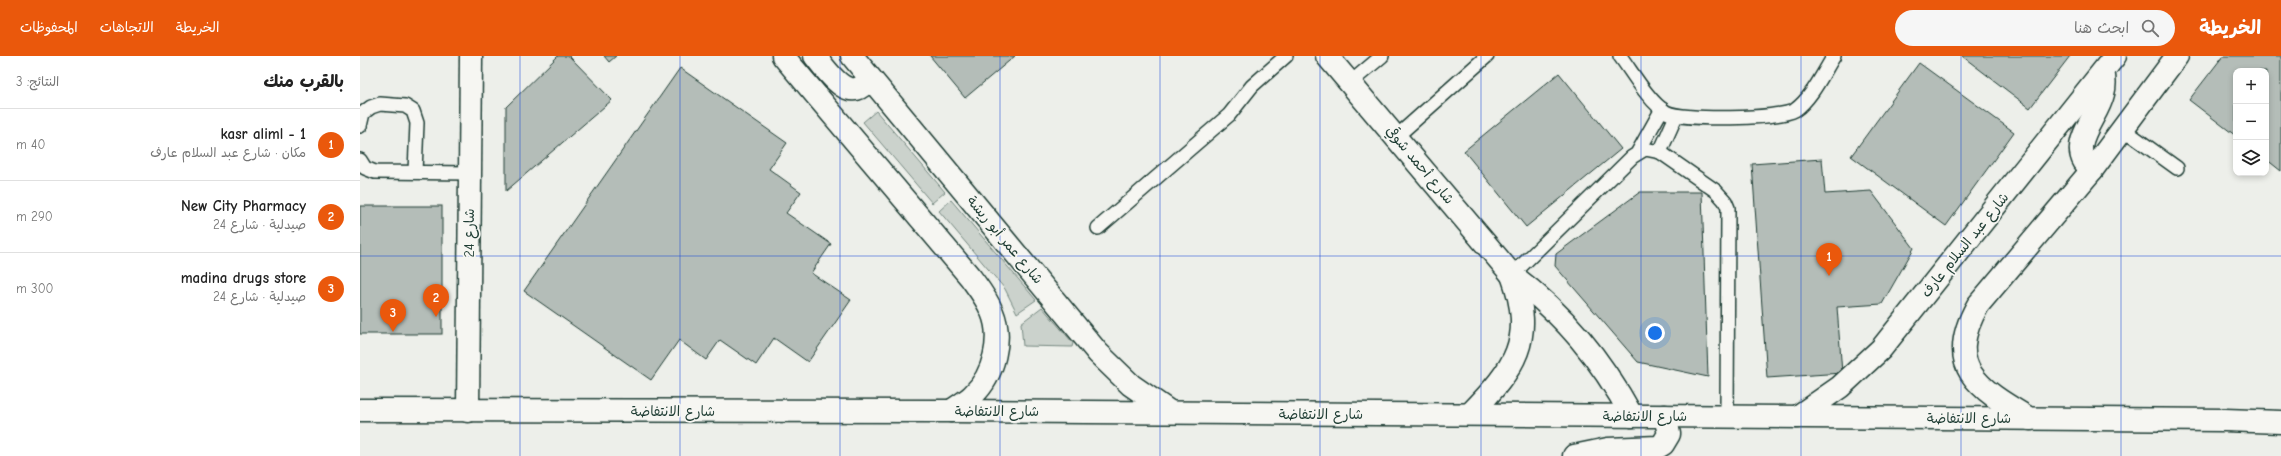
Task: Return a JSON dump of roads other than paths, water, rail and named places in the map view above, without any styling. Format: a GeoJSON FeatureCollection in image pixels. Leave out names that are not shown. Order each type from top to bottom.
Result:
{"type":"FeatureCollection","features":[{"type":"Feature","properties":{"kind":"street","name":"شارع 24"},"geometry":{"type":"LineString","coordinates":[[468,411],[471,56]]}},
{"type":"Feature","properties":{"kind":"street"},"geometry":{"type":"LineString","coordinates":[[783,56],[971,278],[984,295],[993,314],[996,334],[995,354],[987,376],[974,394],[951,411]]}},
{"type":"Feature","properties":{"kind":"street"},"geometry":{"type":"LineString","coordinates":[[814,56],[838,83],[846,88],[856,90],[865,86],[870,78]]}},
{"type":"Feature","properties":{"kind":"street","name":"شارع عمر أبو ريشة"},"geometry":{"type":"LineString","coordinates":[[852,56],[1098,353],[1131,385],[1170,412]]}},
{"type":"Feature","properties":{"kind":"street","name":"شارع أحمد شوقي"},"geometry":{"type":"LineString","coordinates":[[1327,56],[1512,274],[1537,293],[1580,337],[1600,362],[1632,416]]}},
{"type":"Feature","properties":{"kind":"street"},"geometry":{"type":"LineString","coordinates":[[2030,418],[1991,396],[1973,378],[1964,354],[1966,328],[1978,305],[2092,170],[2177,56]]}},
{"type":"Feature","properties":{"kind":"street"},"geometry":{"type":"LineString","coordinates":[[2092,170],[2083,160],[2080,146],[2104,94],[2109,64]]}},
{"type":"Feature","properties":{"kind":"street","name":"شارع عبد السلام عارف"},"geometry":{"type":"LineString","coordinates":[[1797,417],[1840,387],[1881,349],[2109,64]]}},
{"type":"Feature","properties":{"kind":"street","name":"شارع أحمد شوقي"},"geometry":{"type":"LineString","coordinates":[[1470,414],[1508,373],[1518,349],[1523,324],[1521,299],[1512,274]]}},
{"type":"Feature","properties":{"kind":"street","name":"شارع الانتفاضة"},"geometry":{"type":"LineString","coordinates":[[360,410],[1170,412],[2256,420],[2281,422]]}},
{"type":"Feature","properties":{"kind":"street"},"geometry":{"type":"LineString","coordinates":[[1574,456],[1608,449],[1658,446],[1663,444],[1669,434],[1666,416]]}},
{"type":"Feature","properties":{"kind":"lane"},"geometry":{"type":"LineString","coordinates":[[1098,228],[1232,112],[1252,86],[1286,56]]}},
{"type":"Feature","properties":{"kind":"lane"},"geometry":{"type":"LineString","coordinates":[[1350,83],[1382,56]]}},
{"type":"Feature","properties":{"kind":"lane"},"geometry":{"type":"LineString","coordinates":[[1396,137],[1487,56]]}},
{"type":"Feature","properties":{"kind":"lane"},"geometry":{"type":"LineString","coordinates":[[1620,56],[1662,109],[1676,116],[1771,116],[1788,114],[1802,104],[1834,56]]}},
{"type":"Feature","properties":{"kind":"lane"},"geometry":{"type":"LineString","coordinates":[[360,126],[363,113],[376,105],[405,106],[413,111],[418,123],[415,172]]}},
{"type":"Feature","properties":{"kind":"lane"},"geometry":{"type":"LineString","coordinates":[[1512,274],[1638,152],[1662,109]]}},
{"type":"Feature","properties":{"kind":"lane"},"geometry":{"type":"LineString","coordinates":[[1660,152],[1676,116]]}},
{"type":"Feature","properties":{"kind":"lane"},"geometry":{"type":"LineString","coordinates":[[2123,129],[2177,168]]}},
{"type":"Feature","properties":{"kind":"lane"},"geometry":{"type":"LineString","coordinates":[[1638,152],[1645,150],[1660,152],[1716,191],[1725,201],[1728,208],[1727,416]]}},
{"type":"Feature","properties":{"kind":"lane"},"geometry":{"type":"LineString","coordinates":[[360,160],[365,168],[370,171],[470,173]]}},
{"type":"Feature","properties":{"kind":"place","name":"kasr aliml - 1"},"geometry":{"type":"Point","coordinates":[1829,276]}},
{"type":"Feature","properties":{"kind":"place","name":"New City Pharmacy"},"geometry":{"type":"Point","coordinates":[436,317]}},
{"type":"Feature","properties":{"kind":"place","name":"madina drugs store"},"geometry":{"type":"Point","coordinates":[393,332]}}]}
